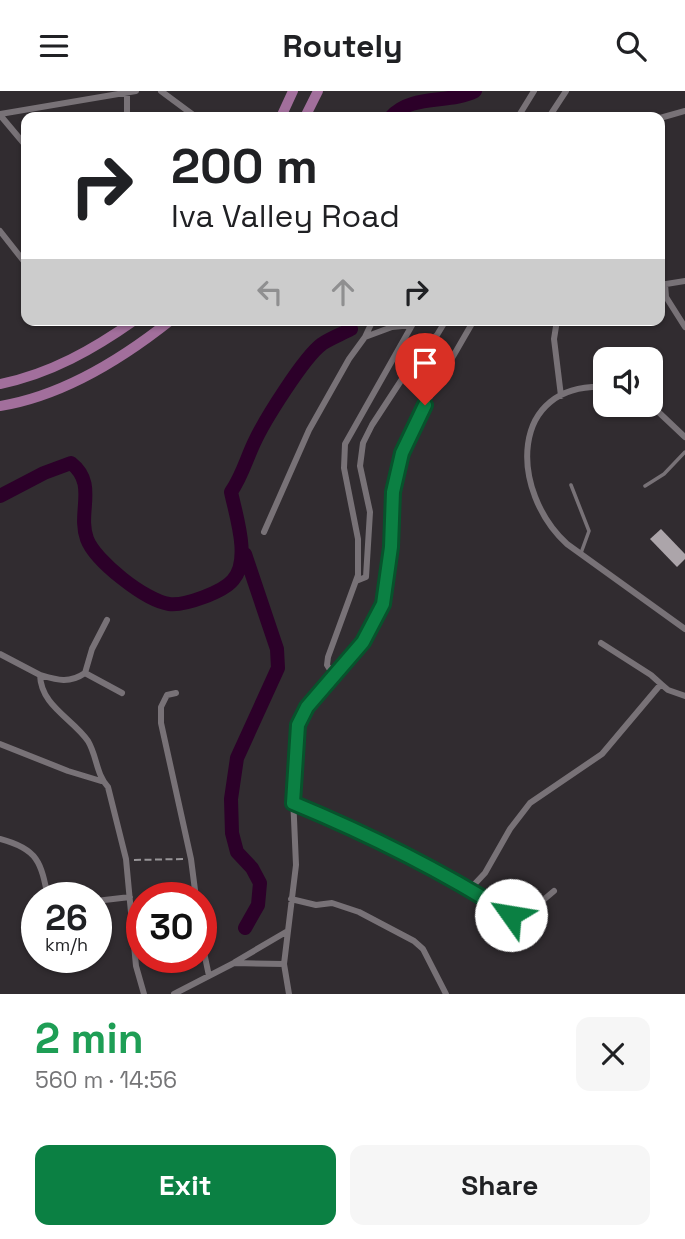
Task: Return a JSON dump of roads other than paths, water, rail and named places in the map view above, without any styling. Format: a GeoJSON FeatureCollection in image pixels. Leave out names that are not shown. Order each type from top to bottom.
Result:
{"type":"FeatureCollection","features":[{"type":"Feature","properties":{"kind":"highway"},"geometry":{"type":"LineString","coordinates":[[283,112],[293,91]]}},
{"type":"Feature","properties":{"kind":"highway"},"geometry":{"type":"LineString","coordinates":[[308,112],[318,91]]}},
{"type":"Feature","properties":{"kind":"highway"},"geometry":{"type":"LineString","coordinates":[[0,384],[48,370],[82,355],[126,326]]}},
{"type":"Feature","properties":{"kind":"highway"},"geometry":{"type":"LineString","coordinates":[[0,406],[44,394],[80,378],[163,326]]}},
{"type":"Feature","properties":{"kind":"street"},"geometry":{"type":"LineString","coordinates":[[21,140],[0,114],[136,91]]}},
{"type":"Feature","properties":{"kind":"street"},"geometry":{"type":"LineString","coordinates":[[161,91],[189,112]]}},
{"type":"Feature","properties":{"kind":"street"},"geometry":{"type":"LineString","coordinates":[[521,112],[534,91]]}},
{"type":"Feature","properties":{"kind":"street"},"geometry":{"type":"LineString","coordinates":[[552,112],[566,91]]}},
{"type":"Feature","properties":{"kind":"street"},"geometry":{"type":"LineString","coordinates":[[127,93],[128,112]]}},
{"type":"Feature","properties":{"kind":"street"},"geometry":{"type":"LineString","coordinates":[[665,117],[685,111]]}},
{"type":"Feature","properties":{"kind":"street"},"geometry":{"type":"LineString","coordinates":[[0,230],[21,257]]}},
{"type":"Feature","properties":{"kind":"street"},"geometry":{"type":"LineString","coordinates":[[665,284],[685,281]]}},
{"type":"Feature","properties":{"kind":"street"},"geometry":{"type":"LineString","coordinates":[[665,294],[685,327]]}},
{"type":"Feature","properties":{"kind":"street"},"geometry":{"type":"LineString","coordinates":[[264,532],[309,430],[370,326]]}},
{"type":"Feature","properties":{"kind":"street"},"geometry":{"type":"LineString","coordinates":[[365,337],[397,326]]}},
{"type":"Feature","properties":{"kind":"street"},"geometry":{"type":"LineString","coordinates":[[334,676],[327,665],[328,657],[356,581],[358,539],[344,468],[345,444],[411,326]]}},
{"type":"Feature","properties":{"kind":"street"},"geometry":{"type":"LineString","coordinates":[[356,581],[366,577],[370,522],[360,466],[363,443],[421,350],[442,326]]}},
{"type":"Feature","properties":{"kind":"street"},"geometry":{"type":"LineString","coordinates":[[289,994],[284,964],[296,865],[293,803],[298,725],[307,707],[363,642],[383,604],[391,547],[393,492],[402,453],[425,405],[471,326]]}},
{"type":"Feature","properties":{"kind":"street"},"geometry":{"type":"LineString","coordinates":[[556,326],[554,339],[561,395]]}},
{"type":"Feature","properties":{"kind":"street"},"geometry":{"type":"LineString","coordinates":[[593,386],[561,395],[547,405],[533,422],[526,449],[527,469],[536,502],[558,535],[581,555],[685,629]]}},
{"type":"Feature","properties":{"kind":"street"},"geometry":{"type":"LineString","coordinates":[[663,416],[685,437]]}},
{"type":"Feature","properties":{"kind":"street"},"geometry":{"type":"LineString","coordinates":[[0,654],[40,675],[71,680],[85,673],[92,649],[107,620]]}},
{"type":"Feature","properties":{"kind":"street"},"geometry":{"type":"LineString","coordinates":[[601,643],[651,675],[668,690],[685,695]]}},
{"type":"Feature","properties":{"kind":"street"},"geometry":{"type":"LineString","coordinates":[[85,673],[122,693]]}},
{"type":"Feature","properties":{"kind":"street"},"geometry":{"type":"LineString","coordinates":[[40,675],[43,693],[88,742],[101,781]]}},
{"type":"Feature","properties":{"kind":"street"},"geometry":{"type":"LineString","coordinates":[[470,889],[485,873],[510,829],[530,803],[602,754],[661,684]]}},
{"type":"Feature","properties":{"kind":"street"},"geometry":{"type":"LineString","coordinates":[[176,693],[167,695],[164,699],[160,723],[194,882]]}},
{"type":"Feature","properties":{"kind":"street"},"geometry":{"type":"LineString","coordinates":[[0,744],[101,781],[108,787],[128,882]]}},
{"type":"Feature","properties":{"kind":"street"},"geometry":{"type":"LineString","coordinates":[[293,803],[373,838],[470,889],[518,918],[554,891]]}},
{"type":"Feature","properties":{"kind":"street"},"geometry":{"type":"LineString","coordinates":[[0,839],[25,848],[36,857],[44,872],[46,882]]}},
{"type":"Feature","properties":{"kind":"street"},"geometry":{"type":"LineString","coordinates":[[291,898],[316,905],[332,903],[359,912],[414,941],[423,949],[446,994]]}},
{"type":"Feature","properties":{"kind":"street"},"geometry":{"type":"LineString","coordinates":[[174,994],[286,932]]}},
{"type":"Feature","properties":{"kind":"street"},"geometry":{"type":"LineString","coordinates":[[234,963],[284,964]]}},
{"type":"Feature","properties":{"kind":"street"},"geometry":{"type":"LineString","coordinates":[[138,973],[144,994]]}},
{"type":"Feature","properties":{"kind":"lane"},"geometry":{"type":"LineString","coordinates":[[645,486],[664,474],[685,452]]}},
{"type":"Feature","properties":{"kind":"lane"},"geometry":{"type":"LineString","coordinates":[[571,485],[589,531],[581,555]]}},
{"type":"Feature","properties":{"kind":"waterway"},"geometry":{"type":"LineString","coordinates":[[397,112],[419,102],[475,91]]}},
{"type":"Feature","properties":{"kind":"waterway"},"geometry":{"type":"LineString","coordinates":[[0,496],[44,473],[71,463],[79,471],[85,489],[84,519],[87,539],[100,558],[122,579],[148,596],[169,604],[184,603],[213,593],[233,580],[241,561],[241,537],[231,492],[254,443],[305,362],[322,344],[351,329],[350,326]]}},
{"type":"Feature","properties":{"kind":"waterway"},"geometry":{"type":"LineString","coordinates":[[245,554],[277,649],[278,668],[237,758],[231,799],[232,833],[237,852],[252,868],[260,883],[258,905],[245,928]]}}]}
